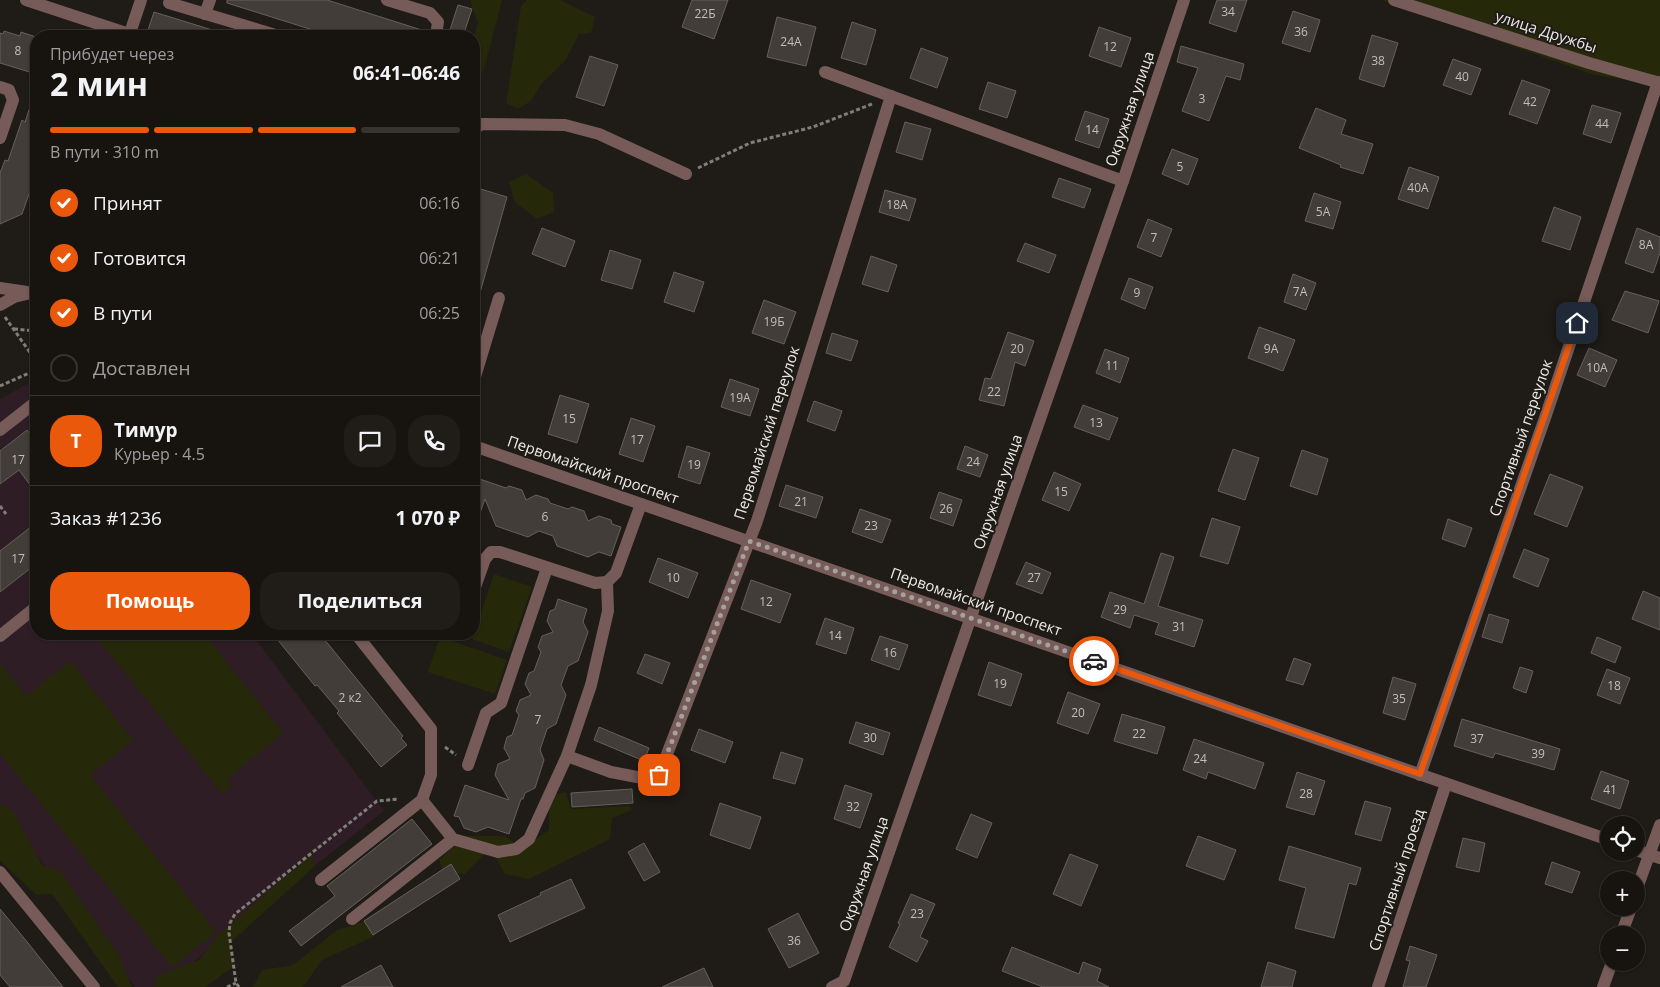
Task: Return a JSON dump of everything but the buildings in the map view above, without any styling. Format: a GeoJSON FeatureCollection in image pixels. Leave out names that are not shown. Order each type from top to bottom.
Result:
{"type":"FeatureCollection","features":[{"type":"Feature","properties":{"kind":"street"},"geometry":{"type":"LineString","coordinates":[[26,0],[114,30]]}},
{"type":"Feature","properties":{"kind":"street"},"geometry":{"type":"LineString","coordinates":[[131,30],[141,0]]}},
{"type":"Feature","properties":{"kind":"street"},"geometry":{"type":"LineString","coordinates":[[205,14],[210,0]]}},
{"type":"Feature","properties":{"kind":"street"},"geometry":{"type":"LineString","coordinates":[[387,0],[430,14],[438,22],[437,30]]}},
{"type":"Feature","properties":{"kind":"street","name":"Окружная улица"},"geometry":{"type":"LineString","coordinates":[[832,987],[848,981],[1184,0]]}},
{"type":"Feature","properties":{"kind":"street","name":"улица Дружбы"},"geometry":{"type":"LineString","coordinates":[[1394,0],[1588,63],[1659,83]]}},
{"type":"Feature","properties":{"kind":"street"},"geometry":{"type":"LineString","coordinates":[[170,3],[259,30]]}},
{"type":"Feature","properties":{"kind":"street"},"geometry":{"type":"LineString","coordinates":[[826,72],[1123,181]]}},
{"type":"Feature","properties":{"kind":"street","name":"Спортивный переулок"},"geometry":{"type":"LineString","coordinates":[[1420,774],[1546,415],[1659,83]]}},
{"type":"Feature","properties":{"kind":"street"},"geometry":{"type":"LineString","coordinates":[[0,87],[9,90],[14,100],[0,138]]}},
{"type":"Feature","properties":{"kind":"street","name":"Первомайский переулок"},"geometry":{"type":"LineString","coordinates":[[567,756],[611,772],[642,778],[659,775],[749,541],[891,96]]}},
{"type":"Feature","properties":{"kind":"street"},"geometry":{"type":"LineString","coordinates":[[480,125],[565,125],[599,134],[686,174]]}},
{"type":"Feature","properties":{"kind":"street"},"geometry":{"type":"LineString","coordinates":[[0,288],[30,291]]}},
{"type":"Feature","properties":{"kind":"street"},"geometry":{"type":"LineString","coordinates":[[0,305],[14,297],[30,292]]}},
{"type":"Feature","properties":{"kind":"street"},"geometry":{"type":"LineString","coordinates":[[480,360],[499,298]]}},
{"type":"Feature","properties":{"kind":"street"},"geometry":{"type":"LineString","coordinates":[[0,430],[30,406]]}},
{"type":"Feature","properties":{"kind":"street","name":"Первомайский проспект"},"geometry":{"type":"LineString","coordinates":[[480,448],[1600,837]]}},
{"type":"Feature","properties":{"kind":"street"},"geometry":{"type":"LineString","coordinates":[[480,573],[485,558],[491,552],[500,552],[595,583],[607,582],[616,573],[641,504]]}},
{"type":"Feature","properties":{"kind":"street"},"geometry":{"type":"LineString","coordinates":[[468,765],[486,714],[501,703],[547,568]]}},
{"type":"Feature","properties":{"kind":"street"},"geometry":{"type":"LineString","coordinates":[[422,800],[453,839],[498,852],[516,849],[529,838],[567,756],[591,685],[608,611],[607,582]]}},
{"type":"Feature","properties":{"kind":"street"},"geometry":{"type":"LineString","coordinates":[[0,636],[30,612]]}},
{"type":"Feature","properties":{"kind":"street"},"geometry":{"type":"LineString","coordinates":[[321,880],[422,800],[431,775],[431,729],[361,640]]}},
{"type":"Feature","properties":{"kind":"street","name":"Спортивный проезд"},"geometry":{"type":"LineString","coordinates":[[1378,987],[1446,784]]}},
{"type":"Feature","properties":{"kind":"street"},"geometry":{"type":"LineString","coordinates":[[1645,875],[1655,856],[1660,825]]}},
{"type":"Feature","properties":{"kind":"street"},"geometry":{"type":"LineString","coordinates":[[352,919],[453,839]]}},
{"type":"Feature","properties":{"kind":"street"},"geometry":{"type":"LineString","coordinates":[[0,872],[94,987]]}},
{"type":"Feature","properties":{"kind":"street"},"geometry":{"type":"LineString","coordinates":[[1603,987],[1609,971]]}},
{"type":"Feature","properties":{"kind":"path"},"geometry":{"type":"LineString","coordinates":[[686,174],[750,143],[813,127],[891,96]]}},
{"type":"Feature","properties":{"kind":"path"},"geometry":{"type":"LineString","coordinates":[[0,309],[30,352]]}},
{"type":"Feature","properties":{"kind":"path"},"geometry":{"type":"LineString","coordinates":[[14,329],[30,330]]}},
{"type":"Feature","properties":{"kind":"path"},"geometry":{"type":"LineString","coordinates":[[0,386],[30,373]]}},
{"type":"Feature","properties":{"kind":"path"},"geometry":{"type":"LineString","coordinates":[[0,506],[6,514]]}},
{"type":"Feature","properties":{"kind":"path"},"geometry":{"type":"LineString","coordinates":[[431,729],[447,749],[468,765]]}},
{"type":"Feature","properties":{"kind":"path"},"geometry":{"type":"LineString","coordinates":[[239,987],[236,983],[230,923],[235,914],[377,801],[422,800]]}},
{"type":"Feature","properties":{"kind":"path"},"geometry":{"type":"LineString","coordinates":[[227,987],[236,983]]}},
{"type":"Feature","properties":{"kind":"shaded area"},"geometry":{"type":"Polygon","coordinates":[[[30,382],[30,640],[256,640],[384,811],[162,987],[135,987],[0,806],[0,399],[30,382]]]}},
{"type":"Feature","properties":{"kind":"green space"},"geometry":{"type":"Polygon","coordinates":[[[470,0],[502,0],[484,69],[480,76],[480,30],[476,30],[478,23],[470,0]]]}},
{"type":"Feature","properties":{"kind":"green space"},"geometry":{"type":"Polygon","coordinates":[[[527,0],[560,0],[595,17],[591,33],[579,34],[565,61],[542,83],[531,101],[518,109],[506,103],[521,6],[527,0]]]}},
{"type":"Feature","properties":{"kind":"green space"},"geometry":{"type":"Polygon","coordinates":[[[1381,0],[1660,0],[1660,85],[1594,75],[1381,0]]]}},
{"type":"Feature","properties":{"kind":"green space"},"geometry":{"type":"Polygon","coordinates":[[[526,174],[553,193],[554,212],[537,219],[515,202],[509,182],[526,174]]]}},
{"type":"Feature","properties":{"kind":"green space"},"geometry":{"type":"Polygon","coordinates":[[[494,574],[532,587],[509,652],[475,640],[480,640],[480,615],[494,574]]]}},
{"type":"Feature","properties":{"kind":"green space"},"geometry":{"type":"Polygon","coordinates":[[[99,640],[209,640],[283,733],[227,779],[232,786],[222,794],[99,640]]]}},
{"type":"Feature","properties":{"kind":"green space"},"geometry":{"type":"Polygon","coordinates":[[[439,640],[449,640],[507,660],[495,694],[428,672],[439,640]]]}},
{"type":"Feature","properties":{"kind":"green space"},"geometry":{"type":"Polygon","coordinates":[[[70,661],[133,740],[90,775],[216,932],[172,967],[0,753],[0,666],[26,696],[70,661]]]}},
{"type":"Feature","properties":{"kind":"green space"},"geometry":{"type":"Polygon","coordinates":[[[566,792],[571,809],[630,806],[632,810],[612,818],[610,839],[529,879],[505,874],[490,848],[465,874],[443,872],[439,860],[465,836],[504,836],[523,848],[549,830],[549,796],[566,792]]]}},
{"type":"Feature","properties":{"kind":"green space"},"geometry":{"type":"Polygon","coordinates":[[[0,803],[14,813],[42,865],[59,870],[118,954],[132,987],[118,987],[52,894],[36,895],[0,860],[0,803]]]}},
{"type":"Feature","properties":{"kind":"green space"},"geometry":{"type":"Polygon","coordinates":[[[312,854],[314,867],[230,943],[233,967],[205,987],[154,987],[158,975],[199,960],[219,934],[312,854]]]}},
{"type":"Feature","properties":{"kind":"green space"},"geometry":{"type":"Polygon","coordinates":[[[369,920],[375,936],[322,960],[303,987],[253,987],[262,970],[293,965],[337,930],[369,920]]]}},
{"type":"Feature","properties":{"kind":"way so far"},"geometry":{"type":"LineString","coordinates":[[659,775],[749,541],[1094,661]]}},
{"type":"Feature","properties":{"kind":"route"},"geometry":{"type":"LineString","coordinates":[[1094,661],[1420,774],[1577,323]]}}]}
